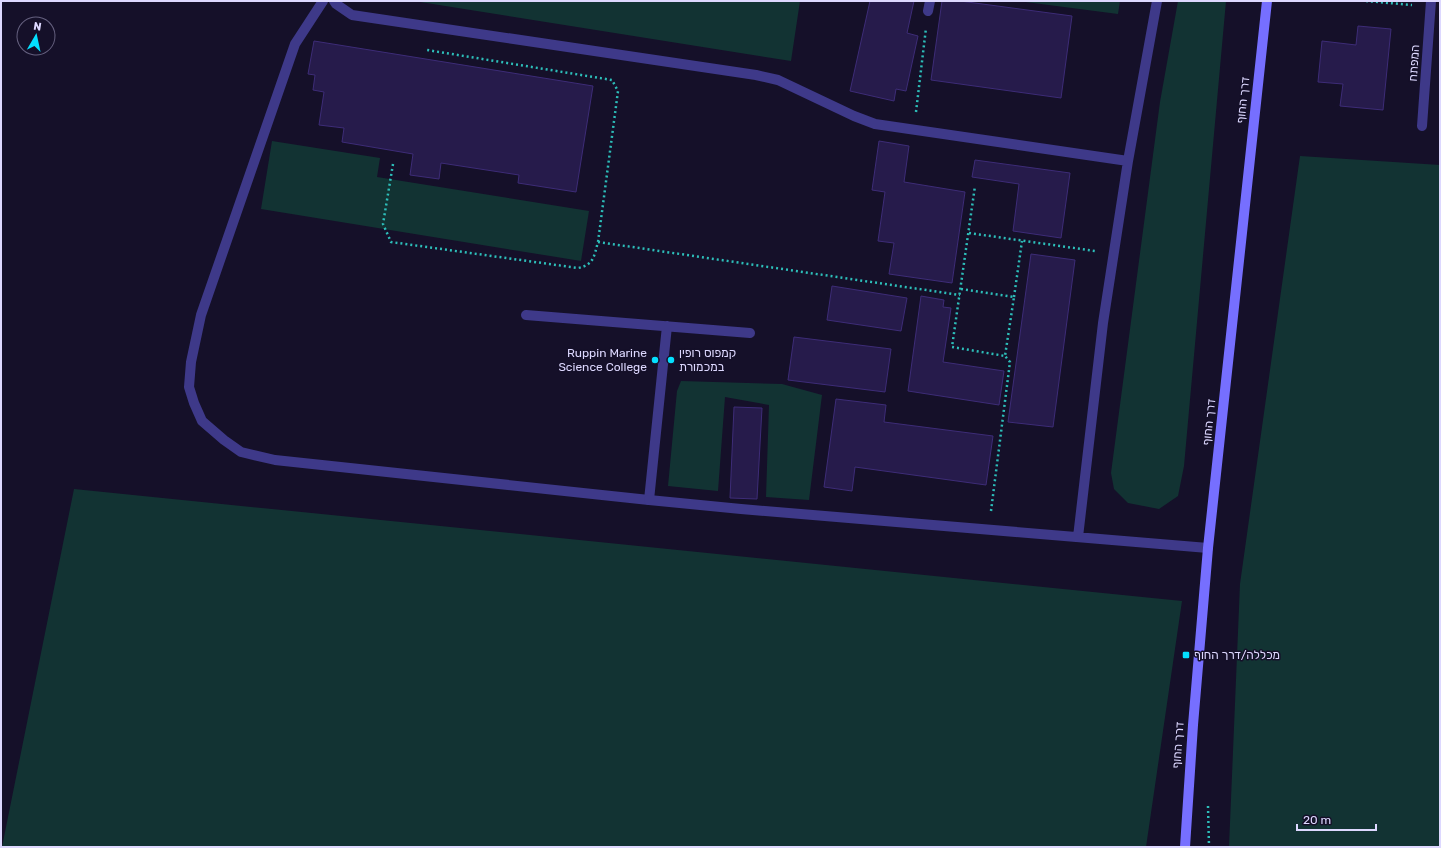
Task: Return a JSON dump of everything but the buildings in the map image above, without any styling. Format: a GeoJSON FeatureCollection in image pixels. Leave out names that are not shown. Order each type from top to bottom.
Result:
{"type":"FeatureCollection","features":[{"type":"Feature","properties":{"kind":"main road","name":"דרך החוף"},"geometry":{"type":"LineString","coordinates":[[1185,847],[1192,725],[1208,548],[1266,1]]}},
{"type":"Feature","properties":{"kind":"street"},"geometry":{"type":"LineString","coordinates":[[323,1],[295,44],[201,315],[191,362],[190,387],[194,403],[202,421],[241,452],[275,460],[649,500],[1208,548]]}},
{"type":"Feature","properties":{"kind":"street"},"geometry":{"type":"LineString","coordinates":[[334,1],[352,15],[778,80],[854,116],[875,124],[1128,161]]}},
{"type":"Feature","properties":{"kind":"street"},"geometry":{"type":"LineString","coordinates":[[928,11],[930,1]]}},
{"type":"Feature","properties":{"kind":"street"},"geometry":{"type":"LineString","coordinates":[[1078,537],[1102,330],[1128,161],[1157,1]]}},
{"type":"Feature","properties":{"kind":"street","name":"המפתח"},"geometry":{"type":"LineString","coordinates":[[1422,126],[1431,4]]}},
{"type":"Feature","properties":{"kind":"street"},"geometry":{"type":"LineString","coordinates":[[526,315],[750,333]]}},
{"type":"Feature","properties":{"kind":"street"},"geometry":{"type":"LineString","coordinates":[[649,500],[667,326]]}},
{"type":"Feature","properties":{"kind":"path"},"geometry":{"type":"LineString","coordinates":[[1366,1],[1431,4]]}},
{"type":"Feature","properties":{"kind":"path"},"geometry":{"type":"LineString","coordinates":[[914,130],[928,11]]}},
{"type":"Feature","properties":{"kind":"path"},"geometry":{"type":"LineString","coordinates":[[393,164],[383,224],[391,242],[578,268],[586,266],[594,259],[598,242],[618,91],[612,80],[428,50]]}},
{"type":"Feature","properties":{"kind":"path"},"geometry":{"type":"LineString","coordinates":[[975,186],[952,348],[1005,356],[1010,362],[989,530]]}},
{"type":"Feature","properties":{"kind":"path"},"geometry":{"type":"LineString","coordinates":[[969,233],[1114,254]]}},
{"type":"Feature","properties":{"kind":"path"},"geometry":{"type":"LineString","coordinates":[[1005,356],[1022,241]]}},
{"type":"Feature","properties":{"kind":"path"},"geometry":{"type":"LineString","coordinates":[[598,242],[960,295]]}},
{"type":"Feature","properties":{"kind":"path"},"geometry":{"type":"LineString","coordinates":[[961,289],[1014,297]]}},
{"type":"Feature","properties":{"kind":"green space"},"geometry":{"type":"Polygon","coordinates":[[[414,1],[800,1],[791,61],[414,1]]]}},
{"type":"Feature","properties":{"kind":"green space"},"geometry":{"type":"Polygon","coordinates":[[[1018,1],[1120,1],[1118,14],[1018,1]]]}},
{"type":"Feature","properties":{"kind":"green space"},"geometry":{"type":"Polygon","coordinates":[[[1178,1],[1226,1],[1184,466],[1178,496],[1159,509],[1128,503],[1114,489],[1111,473],[1160,102],[1178,1]]]}},
{"type":"Feature","properties":{"kind":"green space"},"geometry":{"type":"Polygon","coordinates":[[[272,141],[380,158],[377,177],[589,211],[581,261],[261,209],[272,141]]]}},
{"type":"Feature","properties":{"kind":"green space"},"geometry":{"type":"Polygon","coordinates":[[[1300,156],[1440,165],[1440,847],[1229,847],[1240,584],[1300,156]]]}},
{"type":"Feature","properties":{"kind":"green space"},"geometry":{"type":"Polygon","coordinates":[[[681,381],[782,384],[822,395],[809,500],[766,497],[769,405],[725,397],[718,491],[668,486],[677,391],[681,381]]]}},
{"type":"Feature","properties":{"kind":"green space"},"geometry":{"type":"Polygon","coordinates":[[[74,489],[1182,601],[1146,847],[2,847],[74,489]]]}},
{"type":"Feature","properties":{"kind":"place","name":"Ruppin Marine Science College"},"geometry":{"type":"Point","coordinates":[655,360]}},
{"type":"Feature","properties":{"kind":"place","name":"קמפוס רופין במכמורת"},"geometry":{"type":"Point","coordinates":[671,360]}},
{"type":"Feature","properties":{"kind":"place","name":"מכללה/דרך החוף"},"geometry":{"type":"Point","coordinates":[1186,655]}}]}
